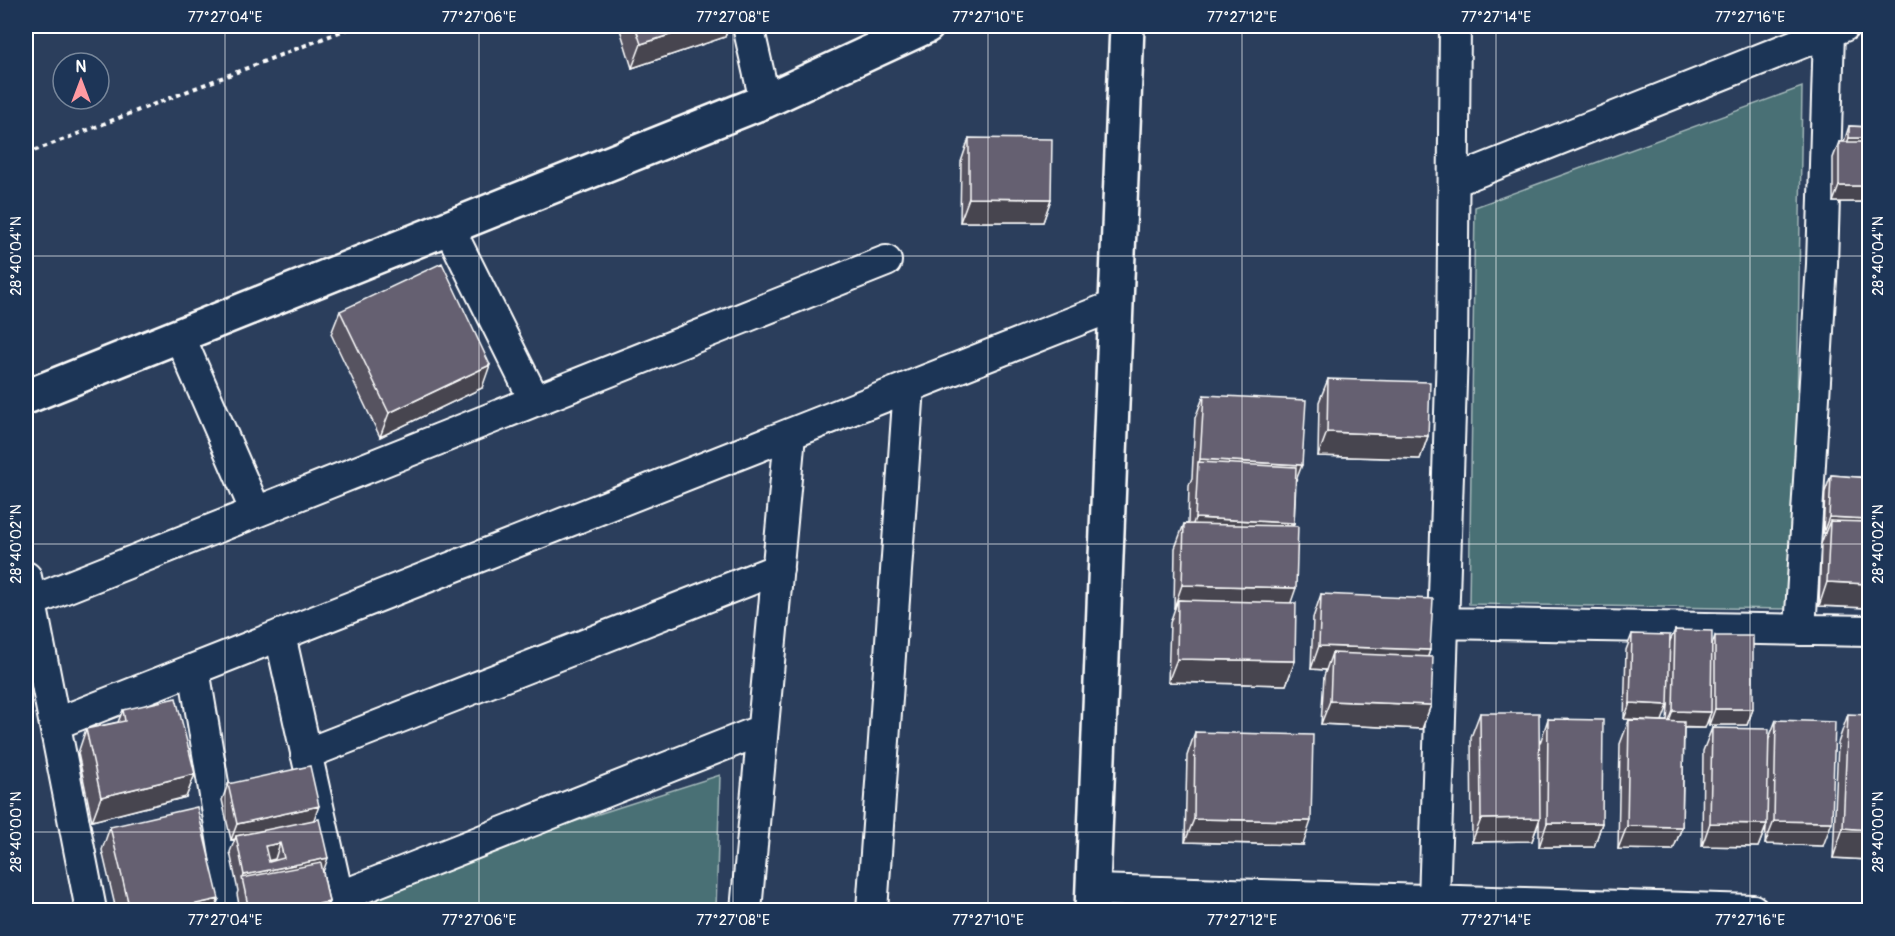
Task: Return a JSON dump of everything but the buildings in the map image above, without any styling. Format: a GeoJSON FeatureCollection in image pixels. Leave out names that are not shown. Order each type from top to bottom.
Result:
{"type":"FeatureCollection","features":[{"type":"Feature","properties":{"kind":"street"},"geometry":{"type":"LineString","coordinates":[[748,26],[765,101]]}},
{"type":"Feature","properties":{"kind":"street"},"geometry":{"type":"LineString","coordinates":[[26,397],[765,101],[927,26]]}},
{"type":"Feature","properties":{"kind":"street"},"geometry":{"type":"LineString","coordinates":[[1127,26],[1114,306],[1093,900],[1434,901],[1753,910]]}},
{"type":"Feature","properties":{"kind":"street"},"geometry":{"type":"LineString","coordinates":[[1434,901],[1452,352],[1455,26]]}},
{"type":"Feature","properties":{"kind":"street"},"geometry":{"type":"LineString","coordinates":[[1454,181],[1837,29],[1800,630]]}},
{"type":"Feature","properties":{"kind":"street"},"geometry":{"type":"LineString","coordinates":[[449,228],[535,401]]}},
{"type":"Feature","properties":{"kind":"street"},"geometry":{"type":"LineString","coordinates":[[91,910],[28,590],[256,512],[886,261]]}},
{"type":"Feature","properties":{"kind":"street"},"geometry":{"type":"LineString","coordinates":[[55,724],[1114,306]]}},
{"type":"Feature","properties":{"kind":"street"},"geometry":{"type":"LineString","coordinates":[[179,336],[256,512]]}},
{"type":"Feature","properties":{"kind":"street"},"geometry":{"type":"LineString","coordinates":[[872,910],[909,387]]}},
{"type":"Feature","properties":{"kind":"street"},"geometry":{"type":"LineString","coordinates":[[746,910],[790,435]]}},
{"type":"Feature","properties":{"kind":"street"},"geometry":{"type":"LineString","coordinates":[[306,754],[778,569]]}},
{"type":"Feature","properties":{"kind":"street"},"geometry":{"type":"LineString","coordinates":[[1443,623],[1869,631]]}},
{"type":"Feature","properties":{"kind":"street"},"geometry":{"type":"LineString","coordinates":[[280,635],[340,904],[762,730]]}},
{"type":"Feature","properties":{"kind":"street"},"geometry":{"type":"LineString","coordinates":[[194,669],[234,910]]}},
{"type":"Feature","properties":{"kind":"path"},"geometry":{"type":"LineString","coordinates":[[26,154],[355,26]]}},
{"type":"Feature","properties":{"kind":"green space"},"geometry":{"type":"Polygon","coordinates":[[[1802,87],[1794,609],[1469,604],[1475,207],[1802,87]]]}},
{"type":"Feature","properties":{"kind":"green space"},"geometry":{"type":"Polygon","coordinates":[[[720,775],[716,910],[340,910],[339,897],[720,775]]]}}]}
